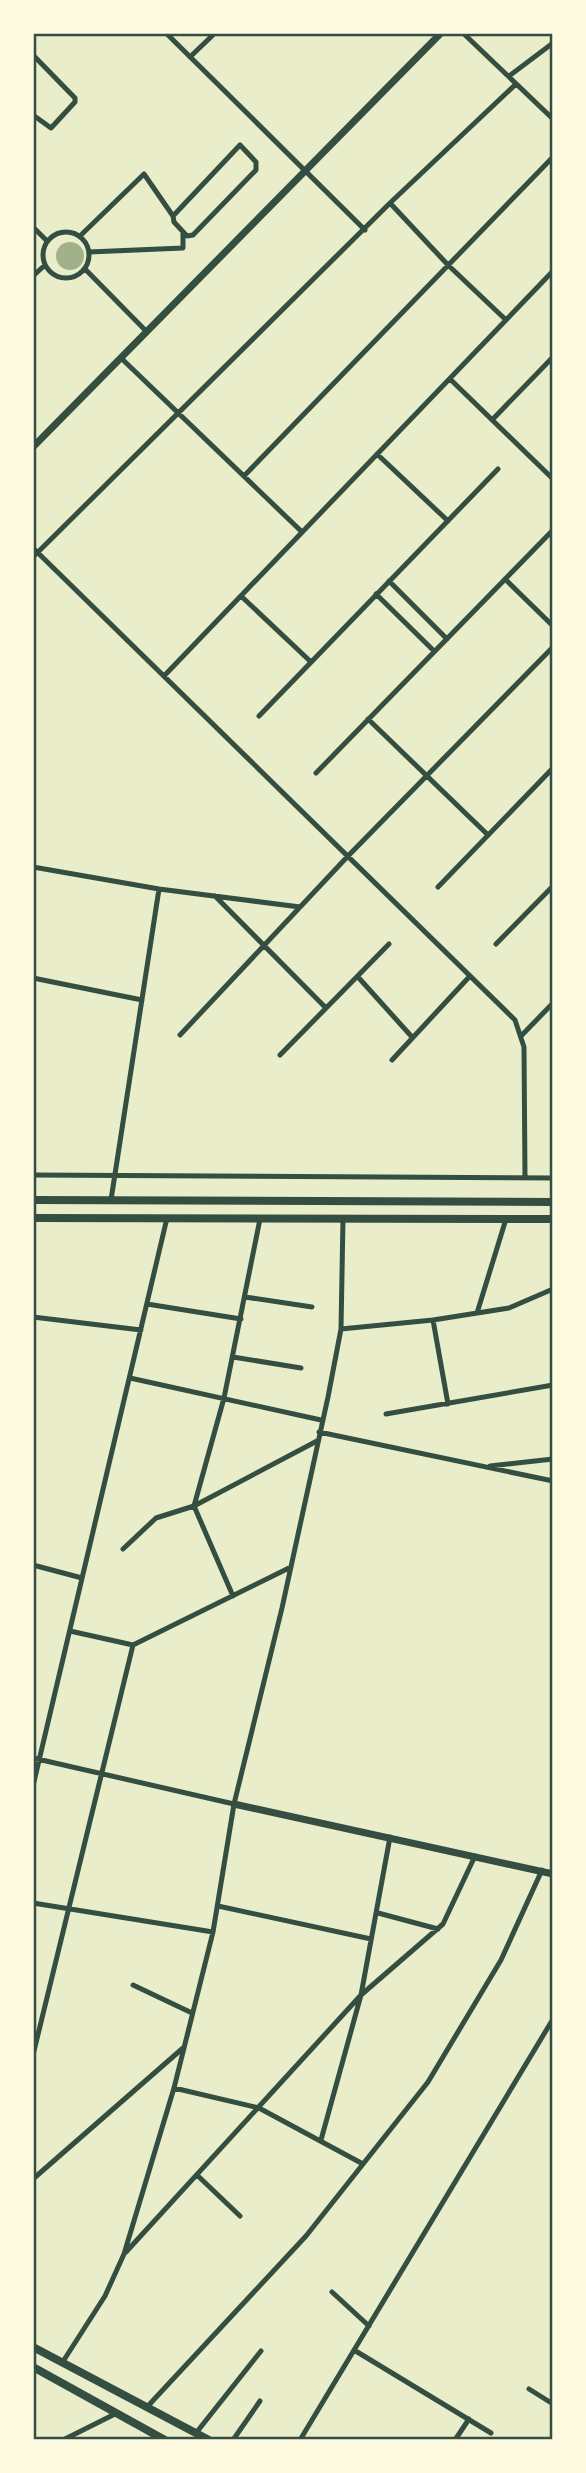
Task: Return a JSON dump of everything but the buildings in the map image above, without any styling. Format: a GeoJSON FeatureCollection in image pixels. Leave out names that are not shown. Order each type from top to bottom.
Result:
{"type":"FeatureCollection","features":[{"type":"Feature","properties":{"kind":"main road"},"geometry":{"type":"LineString","coordinates":[[33,1200],[553,1202]]}},
{"type":"Feature","properties":{"kind":"main road"},"geometry":{"type":"LineString","coordinates":[[33,1218],[553,1219]]}},
{"type":"Feature","properties":{"kind":"main road"},"geometry":{"type":"LineString","coordinates":[[33,2347],[209,2440]]}},
{"type":"Feature","properties":{"kind":"main road"},"geometry":{"type":"LineString","coordinates":[[33,2367],[165,2440]]}},
{"type":"Feature","properties":{"kind":"street"},"geometry":{"type":"LineString","coordinates":[[166,33],[365,230]]}},
{"type":"Feature","properties":{"kind":"street"},"geometry":{"type":"LineString","coordinates":[[190,57],[215,33]]}},
{"type":"Feature","properties":{"kind":"street"},"geometry":{"type":"LineString","coordinates":[[33,447],[440,33]]}},
{"type":"Feature","properties":{"kind":"street"},"geometry":{"type":"LineString","coordinates":[[463,33],[553,119]]}},
{"type":"Feature","properties":{"kind":"street"},"geometry":{"type":"LineString","coordinates":[[509,76],[553,43]]}},
{"type":"Feature","properties":{"kind":"street"},"geometry":{"type":"LineString","coordinates":[[33,55],[73,94],[75,102],[51,128],[33,115]]}},
{"type":"Feature","properties":{"kind":"street"},"geometry":{"type":"LineString","coordinates":[[516,84],[390,203],[35,552],[515,1020],[522,1035],[525,1178]]}},
{"type":"Feature","properties":{"kind":"street"},"geometry":{"type":"LineString","coordinates":[[173,216],[240,145],[256,162],[256,170],[193,235],[183,233]]}},
{"type":"Feature","properties":{"kind":"street"},"geometry":{"type":"LineString","coordinates":[[244,476],[553,158]]}},
{"type":"Feature","properties":{"kind":"street"},"geometry":{"type":"LineString","coordinates":[[80,236],[144,174],[183,233],[183,248],[89,252]]}},
{"type":"Feature","properties":{"kind":"street"},"geometry":{"type":"LineString","coordinates":[[390,203],[448,265],[506,320]]}},
{"type":"Feature","properties":{"kind":"street"},"geometry":{"type":"LineString","coordinates":[[33,227],[47,241]]}},
{"type":"Feature","properties":{"kind":"street"},"geometry":{"type":"LineString","coordinates":[[66,231],[80,236],[89,252],[85,269],[72,278],[56,276],[44,265],[42,257],[47,241],[66,231]]}},
{"type":"Feature","properties":{"kind":"street"},"geometry":{"type":"LineString","coordinates":[[33,276],[44,265]]}},
{"type":"Feature","properties":{"kind":"street"},"geometry":{"type":"LineString","coordinates":[[85,269],[147,332]]}},
{"type":"Feature","properties":{"kind":"street"},"geometry":{"type":"LineString","coordinates":[[164,676],[553,271]]}},
{"type":"Feature","properties":{"kind":"street"},"geometry":{"type":"LineString","coordinates":[[492,420],[553,357]]}},
{"type":"Feature","properties":{"kind":"street"},"geometry":{"type":"LineString","coordinates":[[121,358],[302,532]]}},
{"type":"Feature","properties":{"kind":"street"},"geometry":{"type":"LineString","coordinates":[[450,379],[553,479]]}},
{"type":"Feature","properties":{"kind":"street"},"geometry":{"type":"LineString","coordinates":[[377,454],[448,521]]}},
{"type":"Feature","properties":{"kind":"street"},"geometry":{"type":"LineString","coordinates":[[259,716],[498,469]]}},
{"type":"Feature","properties":{"kind":"street"},"geometry":{"type":"LineString","coordinates":[[316,773],[553,530]]}},
{"type":"Feature","properties":{"kind":"street"},"geometry":{"type":"LineString","coordinates":[[505,579],[553,626]]}},
{"type":"Feature","properties":{"kind":"street"},"geometry":{"type":"LineString","coordinates":[[390,581],[447,639]]}},
{"type":"Feature","properties":{"kind":"street"},"geometry":{"type":"LineString","coordinates":[[376,594],[435,651]]}},
{"type":"Feature","properties":{"kind":"street"},"geometry":{"type":"LineString","coordinates":[[241,596],[311,662]]}},
{"type":"Feature","properties":{"kind":"street"},"geometry":{"type":"LineString","coordinates":[[180,1035],[348,856],[553,647]]}},
{"type":"Feature","properties":{"kind":"street"},"geometry":{"type":"LineString","coordinates":[[368,719],[488,835]]}},
{"type":"Feature","properties":{"kind":"street"},"geometry":{"type":"LineString","coordinates":[[438,887],[553,768]]}},
{"type":"Feature","properties":{"kind":"street"},"geometry":{"type":"LineString","coordinates":[[33,867],[159,889],[300,906]]}},
{"type":"Feature","properties":{"kind":"street"},"geometry":{"type":"LineString","coordinates":[[496,944],[553,886]]}},
{"type":"Feature","properties":{"kind":"street"},"geometry":{"type":"LineString","coordinates":[[111,1200],[159,889]]}},
{"type":"Feature","properties":{"kind":"street"},"geometry":{"type":"LineString","coordinates":[[545,893],[553,900]]}},
{"type":"Feature","properties":{"kind":"street"},"geometry":{"type":"LineString","coordinates":[[215,896],[326,1007]]}},
{"type":"Feature","properties":{"kind":"street"},"geometry":{"type":"LineString","coordinates":[[280,1055],[389,944]]}},
{"type":"Feature","properties":{"kind":"street"},"geometry":{"type":"LineString","coordinates":[[358,976],[412,1037]]}},
{"type":"Feature","properties":{"kind":"street"},"geometry":{"type":"LineString","coordinates":[[392,1060],[470,976]]}},
{"type":"Feature","properties":{"kind":"street"},"geometry":{"type":"LineString","coordinates":[[33,978],[142,1000]]}},
{"type":"Feature","properties":{"kind":"street"},"geometry":{"type":"LineString","coordinates":[[522,1035],[553,1003]]}},
{"type":"Feature","properties":{"kind":"street"},"geometry":{"type":"LineString","coordinates":[[33,1175],[392,1174],[553,1178]]}},
{"type":"Feature","properties":{"kind":"street"},"geometry":{"type":"LineString","coordinates":[[33,1786],[36,1758],[70,1630],[167,1218]]}},
{"type":"Feature","properties":{"kind":"street"},"geometry":{"type":"LineString","coordinates":[[233,1596],[194,1506],[224,1398],[260,1219]]}},
{"type":"Feature","properties":{"kind":"street"},"geometry":{"type":"LineString","coordinates":[[62,2363],[104,2296],[124,2254],[174,2088],[213,1932],[234,1804],[291,1567],[341,1329],[343,1219]]}},
{"type":"Feature","properties":{"kind":"street"},"geometry":{"type":"LineString","coordinates":[[477,1313],[506,1219]]}},
{"type":"Feature","properties":{"kind":"street"},"geometry":{"type":"LineString","coordinates":[[341,1329],[433,1320],[509,1308],[553,1289]]}},
{"type":"Feature","properties":{"kind":"street"},"geometry":{"type":"LineString","coordinates":[[245,1297],[312,1307]]}},
{"type":"Feature","properties":{"kind":"street"},"geometry":{"type":"LineString","coordinates":[[147,1304],[241,1319]]}},
{"type":"Feature","properties":{"kind":"street"},"geometry":{"type":"LineString","coordinates":[[33,1317],[141,1330]]}},
{"type":"Feature","properties":{"kind":"street"},"geometry":{"type":"LineString","coordinates":[[433,1320],[447,1404]]}},
{"type":"Feature","properties":{"kind":"street"},"geometry":{"type":"LineString","coordinates":[[233,1357],[300,1368]]}},
{"type":"Feature","properties":{"kind":"street"},"geometry":{"type":"LineString","coordinates":[[130,1378],[321,1420]]}},
{"type":"Feature","properties":{"kind":"street"},"geometry":{"type":"LineString","coordinates":[[386,1414],[553,1385]]}},
{"type":"Feature","properties":{"kind":"street"},"geometry":{"type":"LineString","coordinates":[[319,1432],[553,1481]]}},
{"type":"Feature","properties":{"kind":"street"},"geometry":{"type":"LineString","coordinates":[[123,1549],[156,1518],[194,1506],[317,1441]]}},
{"type":"Feature","properties":{"kind":"street"},"geometry":{"type":"LineString","coordinates":[[484,1467],[553,1459]]}},
{"type":"Feature","properties":{"kind":"street"},"geometry":{"type":"LineString","coordinates":[[33,1565],[82,1578]]}},
{"type":"Feature","properties":{"kind":"street"},"geometry":{"type":"LineString","coordinates":[[70,1630],[133,1646],[291,1567]]}},
{"type":"Feature","properties":{"kind":"street"},"geometry":{"type":"LineString","coordinates":[[33,2055],[133,1646]]}},
{"type":"Feature","properties":{"kind":"street"},"geometry":{"type":"LineString","coordinates":[[36,1758],[553,1874]]}},
{"type":"Feature","properties":{"kind":"street"},"geometry":{"type":"LineString","coordinates":[[321,2140],[361,1995],[390,1837]]}},
{"type":"Feature","properties":{"kind":"street"},"geometry":{"type":"LineString","coordinates":[[124,2254],[361,1995],[438,1928],[475,1856]]}},
{"type":"Feature","properties":{"kind":"street"},"geometry":{"type":"LineString","coordinates":[[147,2407],[306,2236],[428,2082],[501,1960],[542,1870]]}},
{"type":"Feature","properties":{"kind":"street"},"geometry":{"type":"LineString","coordinates":[[33,1903],[213,1932]]}},
{"type":"Feature","properties":{"kind":"street"},"geometry":{"type":"LineString","coordinates":[[218,1906],[371,1939]]}},
{"type":"Feature","properties":{"kind":"street"},"geometry":{"type":"LineString","coordinates":[[378,1913],[438,1928]]}},
{"type":"Feature","properties":{"kind":"street"},"geometry":{"type":"LineString","coordinates":[[133,1985],[192,2013]]}},
{"type":"Feature","properties":{"kind":"street"},"geometry":{"type":"LineString","coordinates":[[300,2440],[553,2020]]}},
{"type":"Feature","properties":{"kind":"street"},"geometry":{"type":"LineString","coordinates":[[33,2179],[183,2048]]}},
{"type":"Feature","properties":{"kind":"street"},"geometry":{"type":"LineString","coordinates":[[174,2088],[259,2108],[363,2164]]}},
{"type":"Feature","properties":{"kind":"street"},"geometry":{"type":"LineString","coordinates":[[197,2175],[240,2216]]}},
{"type":"Feature","properties":{"kind":"street"},"geometry":{"type":"LineString","coordinates":[[332,2292],[369,2326]]}},
{"type":"Feature","properties":{"kind":"street"},"geometry":{"type":"LineString","coordinates":[[354,2350],[491,2432]]}},
{"type":"Feature","properties":{"kind":"street"},"geometry":{"type":"LineString","coordinates":[[196,2432],[261,2351]]}},
{"type":"Feature","properties":{"kind":"street"},"geometry":{"type":"LineString","coordinates":[[529,2389],[553,2404]]}},
{"type":"Feature","properties":{"kind":"street"},"geometry":{"type":"LineString","coordinates":[[233,2440],[260,2401]]}},
{"type":"Feature","properties":{"kind":"street"},"geometry":{"type":"LineString","coordinates":[[63,2440],[117,2413]]}},
{"type":"Feature","properties":{"kind":"street"},"geometry":{"type":"LineString","coordinates":[[455,2440],[469,2419]]}},
{"type":"Feature","properties":{"kind":"shaded area"},"geometry":{"type":"Polygon","coordinates":[[[70,242],[80,246],[84,256],[80,266],[70,270],[60,266],[56,256],[60,246],[70,242]]]}}]}
